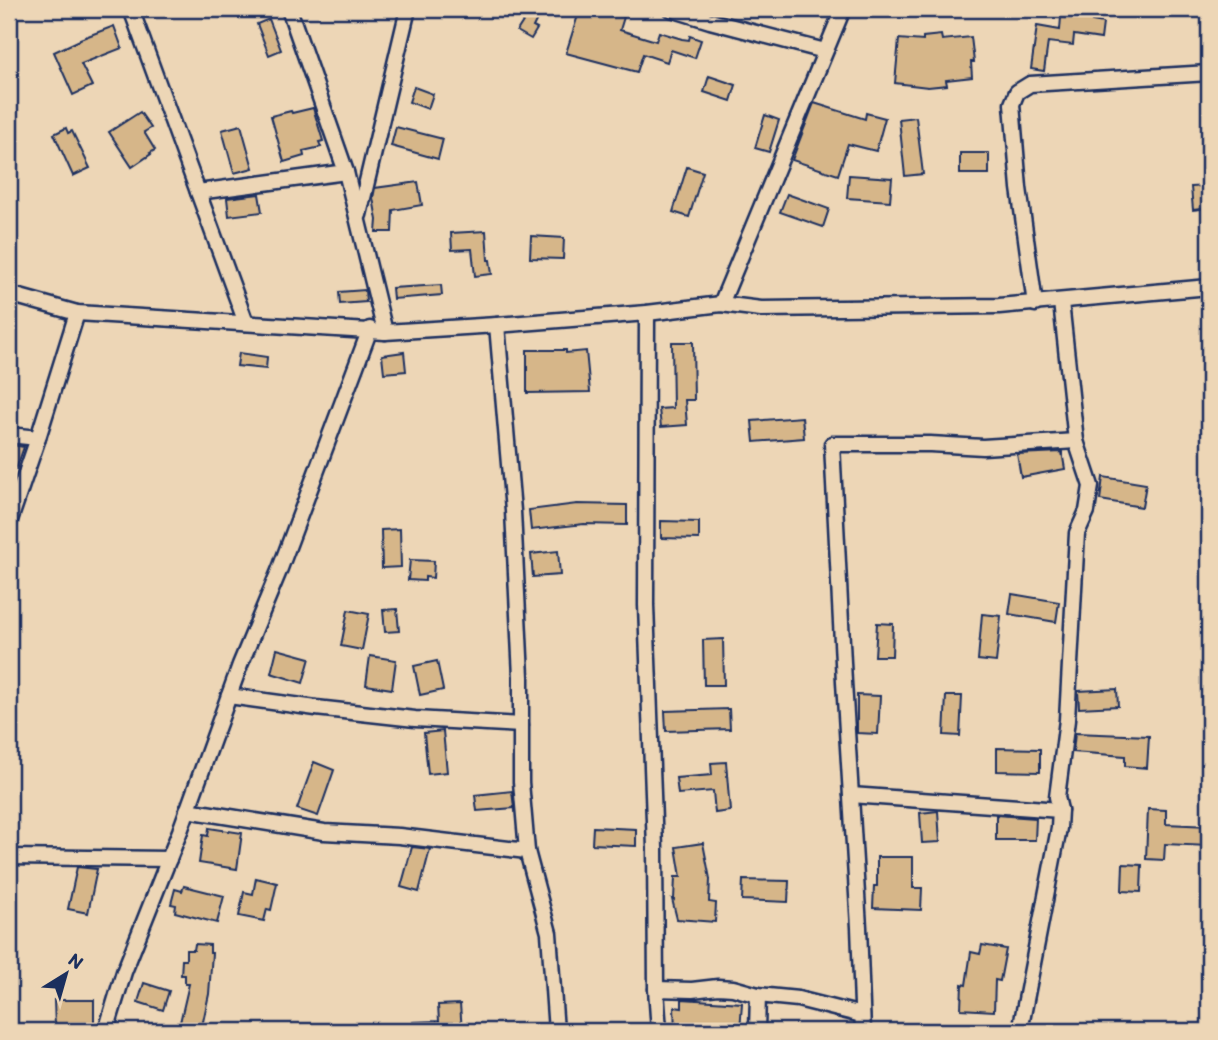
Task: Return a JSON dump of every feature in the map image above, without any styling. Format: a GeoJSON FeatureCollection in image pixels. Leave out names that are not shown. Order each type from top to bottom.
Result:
{"type":"FeatureCollection","features":[{"type":"Feature","properties":{"kind":"street"},"geometry":{"type":"LineString","coordinates":[[131,9],[246,323]]}},
{"type":"Feature","properties":{"kind":"street"},"geometry":{"type":"LineString","coordinates":[[289,9],[346,173],[385,332]]}},
{"type":"Feature","properties":{"kind":"street"},"geometry":{"type":"LineString","coordinates":[[358,219],[408,9]]}},
{"type":"Feature","properties":{"kind":"street"},"geometry":{"type":"LineString","coordinates":[[671,9],[710,22],[825,51]]}},
{"type":"Feature","properties":{"kind":"street"},"geometry":{"type":"LineString","coordinates":[[721,304],[843,9]]}},
{"type":"Feature","properties":{"kind":"street"},"geometry":{"type":"LineString","coordinates":[[1035,304],[1013,134],[1012,104],[1017,92],[1030,85],[1209,73]]}},
{"type":"Feature","properties":{"kind":"street"},"geometry":{"type":"LineString","coordinates":[[198,192],[346,173]]}},
{"type":"Feature","properties":{"kind":"street"},"geometry":{"type":"LineString","coordinates":[[9,294],[77,313],[385,332],[648,313],[721,304],[761,309],[999,306],[1209,287]]}},
{"type":"Feature","properties":{"kind":"street"},"geometry":{"type":"LineString","coordinates":[[1020,1031],[1059,828],[1060,810],[1057,797],[1067,720],[1077,533],[1087,511],[1091,486],[1076,442],[1061,302]]}},
{"type":"Feature","properties":{"kind":"street"},"geometry":{"type":"LineString","coordinates":[[9,523],[77,313]]}},
{"type":"Feature","properties":{"kind":"street"},"geometry":{"type":"LineString","coordinates":[[648,313],[646,606],[659,1031]]}},
{"type":"Feature","properties":{"kind":"street"},"geometry":{"type":"LineString","coordinates":[[497,325],[513,511],[521,677],[521,782],[527,851],[549,933],[556,1031]]}},
{"type":"Feature","properties":{"kind":"street"},"geometry":{"type":"LineString","coordinates":[[106,1031],[124,972],[370,329]]}},
{"type":"Feature","properties":{"kind":"street"},"geometry":{"type":"LineString","coordinates":[[9,435],[38,438]]}},
{"type":"Feature","properties":{"kind":"street"},"geometry":{"type":"LineString","coordinates":[[863,1031],[832,444],[984,447],[1076,442]]}},
{"type":"Feature","properties":{"kind":"street"},"geometry":{"type":"LineString","coordinates":[[229,696],[415,719],[521,725]]}},
{"type":"Feature","properties":{"kind":"street"},"geometry":{"type":"LineString","coordinates":[[851,795],[1060,810]]}},
{"type":"Feature","properties":{"kind":"street"},"geometry":{"type":"LineString","coordinates":[[187,810],[324,832],[399,836],[527,851]]}},
{"type":"Feature","properties":{"kind":"street"},"geometry":{"type":"LineString","coordinates":[[9,857],[169,859]]}},
{"type":"Feature","properties":{"kind":"street"},"geometry":{"type":"LineString","coordinates":[[656,989],[733,988],[758,995],[798,999],[862,1015]]}},
{"type":"Feature","properties":{"kind":"street"},"geometry":{"type":"LineString","coordinates":[[757,1031],[758,995]]}},
{"type":"Feature","properties":{"kind":"building"},"geometry":{"type":"Polygon","coordinates":[[[527,9],[542,9],[533,27],[537,29],[531,39],[517,31],[526,17],[524,16],[527,9]]]}},
{"type":"Feature","properties":{"kind":"building"},"geometry":{"type":"Polygon","coordinates":[[[580,9],[602,10],[624,17],[620,30],[656,41],[659,32],[682,39],[689,40],[690,36],[701,40],[695,58],[671,50],[667,62],[643,54],[637,72],[566,53],[580,9]]]}},
{"type":"Feature","properties":{"kind":"building"},"geometry":{"type":"Polygon","coordinates":[[[1071,9],[1093,9],[1092,21],[1103,23],[1101,39],[1074,35],[1073,45],[1048,42],[1044,71],[1031,69],[1037,26],[1060,30],[1061,17],[1071,18],[1071,9]]]}},
{"type":"Feature","properties":{"kind":"building"},"geometry":{"type":"Polygon","coordinates":[[[269,19],[281,50],[269,55],[257,24],[269,19]]]}},
{"type":"Feature","properties":{"kind":"building"},"geometry":{"type":"Polygon","coordinates":[[[114,26],[122,48],[81,64],[92,86],[73,95],[54,52],[114,26]]]}},
{"type":"Feature","properties":{"kind":"building"},"geometry":{"type":"Polygon","coordinates":[[[941,35],[942,40],[971,37],[974,62],[971,62],[972,77],[946,80],[947,85],[928,87],[895,83],[899,39],[923,41],[923,37],[941,35]]]}},
{"type":"Feature","properties":{"kind":"building"},"geometry":{"type":"Polygon","coordinates":[[[709,76],[736,85],[731,101],[704,92],[709,76]]]}},
{"type":"Feature","properties":{"kind":"building"},"geometry":{"type":"Polygon","coordinates":[[[414,87],[433,94],[428,109],[409,102],[414,87]]]}},
{"type":"Feature","properties":{"kind":"building"},"geometry":{"type":"Polygon","coordinates":[[[814,103],[865,119],[866,113],[885,118],[876,151],[848,144],[838,175],[792,160],[814,103]]]}},
{"type":"Feature","properties":{"kind":"building"},"geometry":{"type":"Polygon","coordinates":[[[313,108],[323,141],[319,142],[321,147],[303,151],[304,156],[284,162],[271,116],[313,108]]]}},
{"type":"Feature","properties":{"kind":"building"},"geometry":{"type":"Polygon","coordinates":[[[140,112],[151,128],[144,132],[155,150],[132,167],[109,132],[140,112]]]}},
{"type":"Feature","properties":{"kind":"building"},"geometry":{"type":"Polygon","coordinates":[[[765,115],[779,120],[769,152],[755,148],[765,115]]]}},
{"type":"Feature","properties":{"kind":"building"},"geometry":{"type":"Polygon","coordinates":[[[916,117],[923,174],[905,176],[899,119],[916,117]]]}},
{"type":"Feature","properties":{"kind":"building"},"geometry":{"type":"Polygon","coordinates":[[[241,125],[253,168],[234,173],[222,130],[241,125]]]}},
{"type":"Feature","properties":{"kind":"building"},"geometry":{"type":"Polygon","coordinates":[[[396,127],[443,139],[438,159],[391,146],[396,127]]]}},
{"type":"Feature","properties":{"kind":"building"},"geometry":{"type":"Polygon","coordinates":[[[66,128],[68,133],[72,131],[90,168],[73,176],[54,134],[66,128]]]}},
{"type":"Feature","properties":{"kind":"building"},"geometry":{"type":"Polygon","coordinates":[[[960,153],[989,153],[989,174],[960,174],[960,153]]]}},
{"type":"Feature","properties":{"kind":"building"},"geometry":{"type":"Polygon","coordinates":[[[687,167],[703,172],[689,217],[673,212],[687,167]]]}},
{"type":"Feature","properties":{"kind":"building"},"geometry":{"type":"Polygon","coordinates":[[[849,175],[892,178],[890,201],[847,198],[849,175]]]}},
{"type":"Feature","properties":{"kind":"building"},"geometry":{"type":"Polygon","coordinates":[[[418,182],[422,205],[393,210],[392,232],[376,232],[373,198],[375,188],[418,182]]]}},
{"type":"Feature","properties":{"kind":"building"},"geometry":{"type":"Polygon","coordinates":[[[1209,186],[1209,208],[1193,210],[1191,187],[1209,186]]]}},
{"type":"Feature","properties":{"kind":"building"},"geometry":{"type":"Polygon","coordinates":[[[259,194],[262,212],[229,216],[227,198],[259,194]]]}},
{"type":"Feature","properties":{"kind":"building"},"geometry":{"type":"Polygon","coordinates":[[[787,194],[829,209],[823,227],[780,212],[787,194]]]}},
{"type":"Feature","properties":{"kind":"building"},"geometry":{"type":"Polygon","coordinates":[[[486,231],[492,274],[475,276],[472,249],[452,250],[451,233],[486,231]]]}},
{"type":"Feature","properties":{"kind":"building"},"geometry":{"type":"Polygon","coordinates":[[[531,236],[564,238],[563,259],[530,258],[531,236]]]}},
{"type":"Feature","properties":{"kind":"building"},"geometry":{"type":"Polygon","coordinates":[[[441,285],[442,295],[393,299],[392,288],[441,285]]]}},
{"type":"Feature","properties":{"kind":"building"},"geometry":{"type":"Polygon","coordinates":[[[365,290],[366,302],[340,304],[339,292],[365,290]]]}},
{"type":"Feature","properties":{"kind":"building"},"geometry":{"type":"Polygon","coordinates":[[[672,342],[693,342],[694,400],[685,400],[687,425],[661,427],[659,409],[673,408],[672,342]]]}},
{"type":"Feature","properties":{"kind":"building"},"geometry":{"type":"Polygon","coordinates":[[[527,350],[566,350],[566,353],[586,351],[590,392],[527,393],[527,350]]]}},
{"type":"Feature","properties":{"kind":"building"},"geometry":{"type":"Polygon","coordinates":[[[404,352],[406,371],[384,373],[382,355],[404,352]]]}},
{"type":"Feature","properties":{"kind":"building"},"geometry":{"type":"Polygon","coordinates":[[[239,353],[267,357],[266,369],[237,366],[239,353]]]}},
{"type":"Feature","properties":{"kind":"building"},"geometry":{"type":"Polygon","coordinates":[[[802,417],[804,438],[754,442],[752,421],[802,417]]]}},
{"type":"Feature","properties":{"kind":"building"},"geometry":{"type":"Polygon","coordinates":[[[12,445],[24,447],[16,469],[9,467],[12,445]]]}},
{"type":"Feature","properties":{"kind":"building"},"geometry":{"type":"Polygon","coordinates":[[[1062,452],[1065,469],[1021,477],[1017,454],[1062,452]]]}},
{"type":"Feature","properties":{"kind":"building"},"geometry":{"type":"Polygon","coordinates":[[[1103,477],[1146,484],[1142,507],[1100,500],[1103,477]]]}},
{"type":"Feature","properties":{"kind":"building"},"geometry":{"type":"Polygon","coordinates":[[[577,504],[627,505],[627,525],[584,524],[531,530],[529,510],[577,504]]]}},
{"type":"Feature","properties":{"kind":"building"},"geometry":{"type":"Polygon","coordinates":[[[661,521],[699,522],[699,539],[661,538],[661,521]]]}},
{"type":"Feature","properties":{"kind":"building"},"geometry":{"type":"Polygon","coordinates":[[[400,529],[401,567],[382,568],[381,530],[400,529]]]}},
{"type":"Feature","properties":{"kind":"building"},"geometry":{"type":"Polygon","coordinates":[[[558,551],[560,575],[533,577],[531,554],[558,551]]]}},
{"type":"Feature","properties":{"kind":"building"},"geometry":{"type":"Polygon","coordinates":[[[410,560],[434,561],[433,578],[425,577],[425,581],[408,580],[410,560]]]}},
{"type":"Feature","properties":{"kind":"building"},"geometry":{"type":"Polygon","coordinates":[[[1012,594],[1059,602],[1056,622],[1009,614],[1012,594]]]}},
{"type":"Feature","properties":{"kind":"building"},"geometry":{"type":"Polygon","coordinates":[[[397,609],[399,631],[385,632],[383,610],[397,609]]]}},
{"type":"Feature","properties":{"kind":"building"},"geometry":{"type":"Polygon","coordinates":[[[348,610],[369,614],[362,650],[341,646],[348,610]]]}},
{"type":"Feature","properties":{"kind":"building"},"geometry":{"type":"Polygon","coordinates":[[[982,614],[1001,616],[996,662],[978,660],[982,614]]]}},
{"type":"Feature","properties":{"kind":"building"},"geometry":{"type":"Polygon","coordinates":[[[877,623],[893,624],[892,656],[875,656],[877,623]]]}},
{"type":"Feature","properties":{"kind":"building"},"geometry":{"type":"Polygon","coordinates":[[[723,639],[724,685],[704,685],[703,640],[723,639]]]}},
{"type":"Feature","properties":{"kind":"building"},"geometry":{"type":"Polygon","coordinates":[[[277,649],[310,658],[303,683],[271,673],[277,649]]]}},
{"type":"Feature","properties":{"kind":"building"},"geometry":{"type":"Polygon","coordinates":[[[370,656],[396,660],[392,689],[366,685],[370,656]]]}},
{"type":"Feature","properties":{"kind":"building"},"geometry":{"type":"Polygon","coordinates":[[[437,661],[443,690],[420,695],[414,666],[437,661]]]}},
{"type":"Feature","properties":{"kind":"building"},"geometry":{"type":"Polygon","coordinates":[[[1117,689],[1118,706],[1079,708],[1078,691],[1117,689]]]}},
{"type":"Feature","properties":{"kind":"building"},"geometry":{"type":"Polygon","coordinates":[[[857,695],[880,696],[878,734],[857,733],[857,695]]]}},
{"type":"Feature","properties":{"kind":"building"},"geometry":{"type":"Polygon","coordinates":[[[946,696],[962,696],[960,736],[944,735],[946,696]]]}},
{"type":"Feature","properties":{"kind":"building"},"geometry":{"type":"Polygon","coordinates":[[[729,709],[730,729],[666,731],[665,711],[729,709]]]}},
{"type":"Feature","properties":{"kind":"building"},"geometry":{"type":"Polygon","coordinates":[[[443,731],[447,772],[428,774],[424,733],[443,731]]]}},
{"type":"Feature","properties":{"kind":"building"},"geometry":{"type":"Polygon","coordinates":[[[1075,733],[1149,736],[1147,768],[1125,766],[1125,756],[1073,752],[1075,733]]]}},
{"type":"Feature","properties":{"kind":"building"},"geometry":{"type":"Polygon","coordinates":[[[997,748],[1040,749],[1040,772],[997,771],[997,748]]]}},
{"type":"Feature","properties":{"kind":"building"},"geometry":{"type":"Polygon","coordinates":[[[314,762],[334,770],[318,816],[297,809],[314,762]]]}},
{"type":"Feature","properties":{"kind":"building"},"geometry":{"type":"Polygon","coordinates":[[[726,762],[730,811],[715,813],[713,791],[678,794],[676,778],[712,775],[711,763],[726,762]]]}},
{"type":"Feature","properties":{"kind":"building"},"geometry":{"type":"Polygon","coordinates":[[[512,791],[514,808],[477,811],[475,795],[512,791]]]}},
{"type":"Feature","properties":{"kind":"building"},"geometry":{"type":"Polygon","coordinates":[[[1148,809],[1166,810],[1166,824],[1209,826],[1209,846],[1165,844],[1164,860],[1146,859],[1148,809]]]}},
{"type":"Feature","properties":{"kind":"building"},"geometry":{"type":"Polygon","coordinates":[[[938,811],[940,842],[922,843],[920,813],[938,811]]]}},
{"type":"Feature","properties":{"kind":"building"},"geometry":{"type":"Polygon","coordinates":[[[996,815],[1036,818],[1035,840],[996,840],[996,815]]]}},
{"type":"Feature","properties":{"kind":"building"},"geometry":{"type":"Polygon","coordinates":[[[593,827],[636,829],[636,846],[592,844],[593,827]]]}},
{"type":"Feature","properties":{"kind":"building"},"geometry":{"type":"Polygon","coordinates":[[[209,828],[242,833],[237,869],[199,863],[203,835],[208,836],[209,828]]]}},
{"type":"Feature","properties":{"kind":"building"},"geometry":{"type":"Polygon","coordinates":[[[703,843],[710,879],[709,902],[716,903],[715,922],[677,919],[672,899],[674,900],[675,877],[681,877],[676,847],[703,843]]]}},
{"type":"Feature","properties":{"kind":"building"},"geometry":{"type":"Polygon","coordinates":[[[412,847],[430,849],[419,892],[401,887],[412,847]]]}},
{"type":"Feature","properties":{"kind":"building"},"geometry":{"type":"Polygon","coordinates":[[[877,857],[913,857],[913,888],[922,888],[921,910],[873,908],[874,886],[877,886],[877,857]]]}},
{"type":"Feature","properties":{"kind":"building"},"geometry":{"type":"Polygon","coordinates":[[[1123,864],[1142,865],[1141,892],[1122,891],[1123,864]]]}},
{"type":"Feature","properties":{"kind":"building"},"geometry":{"type":"Polygon","coordinates":[[[77,867],[97,869],[88,913],[68,909],[77,867]]]}},
{"type":"Feature","properties":{"kind":"building"},"geometry":{"type":"Polygon","coordinates":[[[256,878],[277,883],[271,910],[267,909],[264,921],[239,916],[244,892],[253,894],[256,878]]]}},
{"type":"Feature","properties":{"kind":"building"},"geometry":{"type":"Polygon","coordinates":[[[743,880],[789,881],[788,902],[742,900],[743,880]]]}},
{"type":"Feature","properties":{"kind":"building"},"geometry":{"type":"Polygon","coordinates":[[[184,886],[224,896],[217,923],[175,912],[176,905],[171,904],[175,889],[182,891],[184,886]]]}},
{"type":"Feature","properties":{"kind":"building"},"geometry":{"type":"Polygon","coordinates":[[[195,944],[210,945],[212,953],[209,994],[201,1031],[178,1031],[189,984],[185,984],[185,975],[181,975],[182,960],[186,960],[186,950],[194,950],[195,944]]]}},
{"type":"Feature","properties":{"kind":"building"},"geometry":{"type":"Polygon","coordinates":[[[982,945],[1006,949],[1000,981],[995,980],[994,1011],[961,1009],[962,984],[966,985],[971,952],[980,954],[982,945]]]}},
{"type":"Feature","properties":{"kind":"building"},"geometry":{"type":"Polygon","coordinates":[[[144,983],[169,991],[163,1010],[138,1002],[144,983]]]}},
{"type":"Feature","properties":{"kind":"building"},"geometry":{"type":"Polygon","coordinates":[[[682,999],[742,1003],[740,1031],[675,1031],[674,1007],[682,1008],[682,999]]]}},
{"type":"Feature","properties":{"kind":"building"},"geometry":{"type":"Polygon","coordinates":[[[54,1000],[94,1000],[94,1026],[55,1027],[54,1000]]]}},
{"type":"Feature","properties":{"kind":"building"},"geometry":{"type":"Polygon","coordinates":[[[460,1004],[462,1031],[414,1031],[413,1022],[439,1021],[438,1005],[460,1004]]]}}]}
